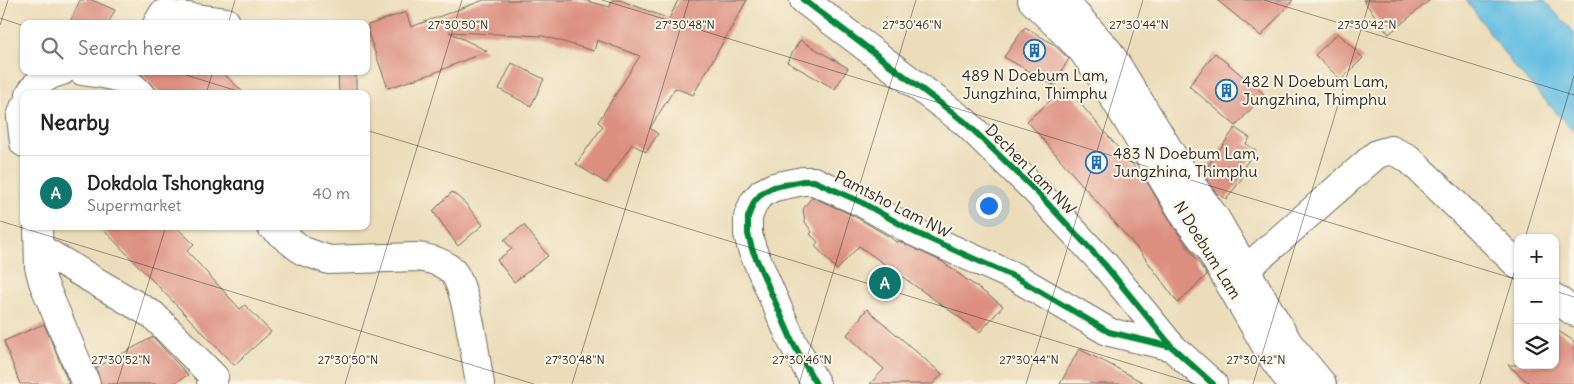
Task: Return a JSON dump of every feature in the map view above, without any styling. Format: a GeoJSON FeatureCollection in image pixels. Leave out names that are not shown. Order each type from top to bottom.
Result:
{"type":"FeatureCollection","features":[{"type":"Feature","properties":{"kind":"street","name":"Dechen Lam NW"},"geometry":{"type":"LineString","coordinates":[[804,0],[965,122],[1036,191],[1105,264],[1172,347],[1213,384]]}},
{"type":"Feature","properties":{"kind":"street","name":"N Doebum Lam"},"geometry":{"type":"LineString","coordinates":[[1032,0],[1082,50],[1102,78],[1188,219],[1209,248],[1272,358],[1292,384]]}},
{"type":"Feature","properties":{"kind":"street","name":"N Doebum Lam"},"geometry":{"type":"LineString","coordinates":[[1063,0],[1109,52],[1183,173],[1216,219],[1289,344],[1322,384]]}},
{"type":"Feature","properties":{"kind":"street"},"geometry":{"type":"LineString","coordinates":[[159,20],[163,14],[210,20]]}},
{"type":"Feature","properties":{"kind":"street"},"geometry":{"type":"LineString","coordinates":[[32,90],[35,85],[54,75]]}},
{"type":"Feature","properties":{"kind":"street"},"geometry":{"type":"LineString","coordinates":[[109,75],[131,82]]}},
{"type":"Feature","properties":{"kind":"street"},"geometry":{"type":"LineString","coordinates":[[1246,269],[1377,154],[1391,150],[1408,158],[1514,262]]}},
{"type":"Feature","properties":{"kind":"street","name":"Pamtsho Lam NW"},"geometry":{"type":"LineString","coordinates":[[816,384],[794,343],[752,249],[748,234],[748,217],[754,202],[762,193],[774,187],[803,181],[827,185],[914,232],[1017,278],[1109,332],[1172,347]]}},
{"type":"Feature","properties":{"kind":"street"},"geometry":{"type":"LineString","coordinates":[[275,230],[290,243],[303,251],[328,260],[415,256],[429,258],[453,272],[460,283],[480,384]]}},
{"type":"Feature","properties":{"kind":"street"},"geometry":{"type":"LineString","coordinates":[[38,237],[43,282],[86,384]]}},
{"type":"Feature","properties":{"kind":"street"},"geometry":{"type":"LineString","coordinates":[[38,237],[152,315],[214,378],[211,384]]}},
{"type":"Feature","properties":{"kind":"street"},"geometry":{"type":"LineString","coordinates":[[1559,301],[1574,312]]}},
{"type":"Feature","properties":{"kind":"water"},"geometry":{"type":"Polygon","coordinates":[[[1466,0],[1544,0],[1574,33],[1574,132],[1512,64],[1466,0]]]}},
{"type":"Feature","properties":{"kind":"building"},"geometry":{"type":"Polygon","coordinates":[[[80,0],[92,0],[115,10],[110,20],[71,20],[80,0]]]}},
{"type":"Feature","properties":{"kind":"building"},"geometry":{"type":"Polygon","coordinates":[[[484,0],[583,0],[610,7],[612,0],[620,0],[669,19],[678,0],[747,0],[693,95],[675,88],[650,128],[658,134],[646,152],[632,144],[606,183],[576,164],[603,126],[598,122],[640,56],[597,40],[594,51],[543,36],[449,32],[487,51],[434,73],[388,88],[370,38],[370,24],[406,12],[411,27],[484,0]]]}},
{"type":"Feature","properties":{"kind":"building"},"geometry":{"type":"Polygon","coordinates":[[[1217,0],[1293,0],[1261,36],[1217,0]]]}},
{"type":"Feature","properties":{"kind":"building"},"geometry":{"type":"Polygon","coordinates":[[[1363,0],[1430,0],[1389,34],[1363,0]]]}},
{"type":"Feature","properties":{"kind":"building","name":"489 N Doebum Lam, Jungzhina, Thimphu"},"geometry":{"type":"Polygon","coordinates":[[[1025,27],[1053,44],[1069,59],[1053,85],[1004,57],[1025,27]]]}},
{"type":"Feature","properties":{"kind":"building"},"geometry":{"type":"Polygon","coordinates":[[[1338,33],[1363,58],[1341,80],[1315,55],[1338,33]]]}},
{"type":"Feature","properties":{"kind":"building"},"geometry":{"type":"Polygon","coordinates":[[[800,40],[848,68],[835,89],[787,62],[800,40]]]}},
{"type":"Feature","properties":{"kind":"building","name":"482 N Doebum Lam, Jungzhina, Thimphu"},"geometry":{"type":"Polygon","coordinates":[[[1215,53],[1264,94],[1236,126],[1189,86],[1215,53]]]}},
{"type":"Feature","properties":{"kind":"building"},"geometry":{"type":"Polygon","coordinates":[[[512,63],[544,79],[531,106],[499,89],[512,63]]]}},
{"type":"Feature","properties":{"kind":"building"},"geometry":{"type":"Polygon","coordinates":[[[142,75],[225,75],[241,90],[157,90],[142,75]]]}},
{"type":"Feature","properties":{"kind":"building"},"geometry":{"type":"Polygon","coordinates":[[[338,75],[356,75],[356,90],[339,90],[338,75]]]}},
{"type":"Feature","properties":{"kind":"building","name":"483 N Doebum Lam, Jungzhina, Thimphu"},"geometry":{"type":"Polygon","coordinates":[[[1066,87],[1144,178],[1174,227],[1207,275],[1178,303],[1142,254],[1027,121],[1066,87]]]}},
{"type":"Feature","properties":{"kind":"building"},"geometry":{"type":"Polygon","coordinates":[[[1235,128],[1250,138],[1246,144],[1256,150],[1243,168],[1247,171],[1227,199],[1216,193],[1203,173],[1235,128]]]}},
{"type":"Feature","properties":{"kind":"building"},"geometry":{"type":"Polygon","coordinates":[[[452,192],[465,203],[483,225],[458,246],[433,211],[452,192]]]}},
{"type":"Feature","properties":{"kind":"building"},"geometry":{"type":"Polygon","coordinates":[[[812,197],[854,216],[897,243],[898,241],[941,261],[1003,306],[980,332],[859,246],[837,270],[815,246],[818,242],[810,234],[812,232],[805,222],[803,209],[812,197]]]}},
{"type":"Feature","properties":{"kind":"building"},"geometry":{"type":"Polygon","coordinates":[[[524,225],[548,256],[514,282],[497,260],[512,249],[504,240],[524,225]]]}},
{"type":"Feature","properties":{"kind":"building"},"geometry":{"type":"Polygon","coordinates":[[[104,230],[179,230],[194,244],[187,251],[240,309],[245,305],[271,332],[234,365],[104,230]]]}},
{"type":"Feature","properties":{"kind":"building"},"geometry":{"type":"Polygon","coordinates":[[[867,309],[942,374],[933,384],[870,384],[884,369],[847,335],[867,309]]]}},
{"type":"Feature","properties":{"kind":"building"},"geometry":{"type":"Polygon","coordinates":[[[44,324],[69,384],[20,384],[4,341],[44,324]]]}},
{"type":"Feature","properties":{"kind":"building"},"geometry":{"type":"Polygon","coordinates":[[[1559,332],[1574,341],[1574,384],[1530,384],[1508,365],[1514,365],[1514,369],[1559,369],[1559,332]]]}},
{"type":"Feature","properties":{"kind":"building"},"geometry":{"type":"Polygon","coordinates":[[[153,337],[188,375],[173,384],[101,384],[96,368],[153,337]]]}},
{"type":"Feature","properties":{"kind":"building"},"geometry":{"type":"Polygon","coordinates":[[[1079,349],[1107,363],[1146,384],[1060,384],[1079,349]]]}},
{"type":"Feature","properties":{"kind":"cycle path"},"geometry":{"type":"LineString","coordinates":[[804,0],[965,122],[1036,191],[1105,265],[1172,347],[1213,384]]}},
{"type":"Feature","properties":{"kind":"cycle path"},"geometry":{"type":"LineString","coordinates":[[816,384],[793,343],[752,249],[748,234],[748,217],[754,202],[762,193],[774,187],[803,181],[814,181],[861,202],[914,232],[1017,278],[1109,332],[1172,347]]}},
{"type":"Feature","properties":{"kind":"place","name":"489 N Doebum Lam, Jungzhina, Thimphu"},"geometry":{"type":"Point","coordinates":[1035,51]}},
{"type":"Feature","properties":{"kind":"place","name":"482 N Doebum Lam, Jungzhina, Thimphu"},"geometry":{"type":"Point","coordinates":[1226,90]}},
{"type":"Feature","properties":{"kind":"place","name":"483 N Doebum Lam, Jungzhina, Thimphu"},"geometry":{"type":"Point","coordinates":[1097,162]}},
{"type":"Feature","properties":{"kind":"place","name":"Dokdola Tshongkang"},"geometry":{"type":"Point","coordinates":[885,283]}}]}
